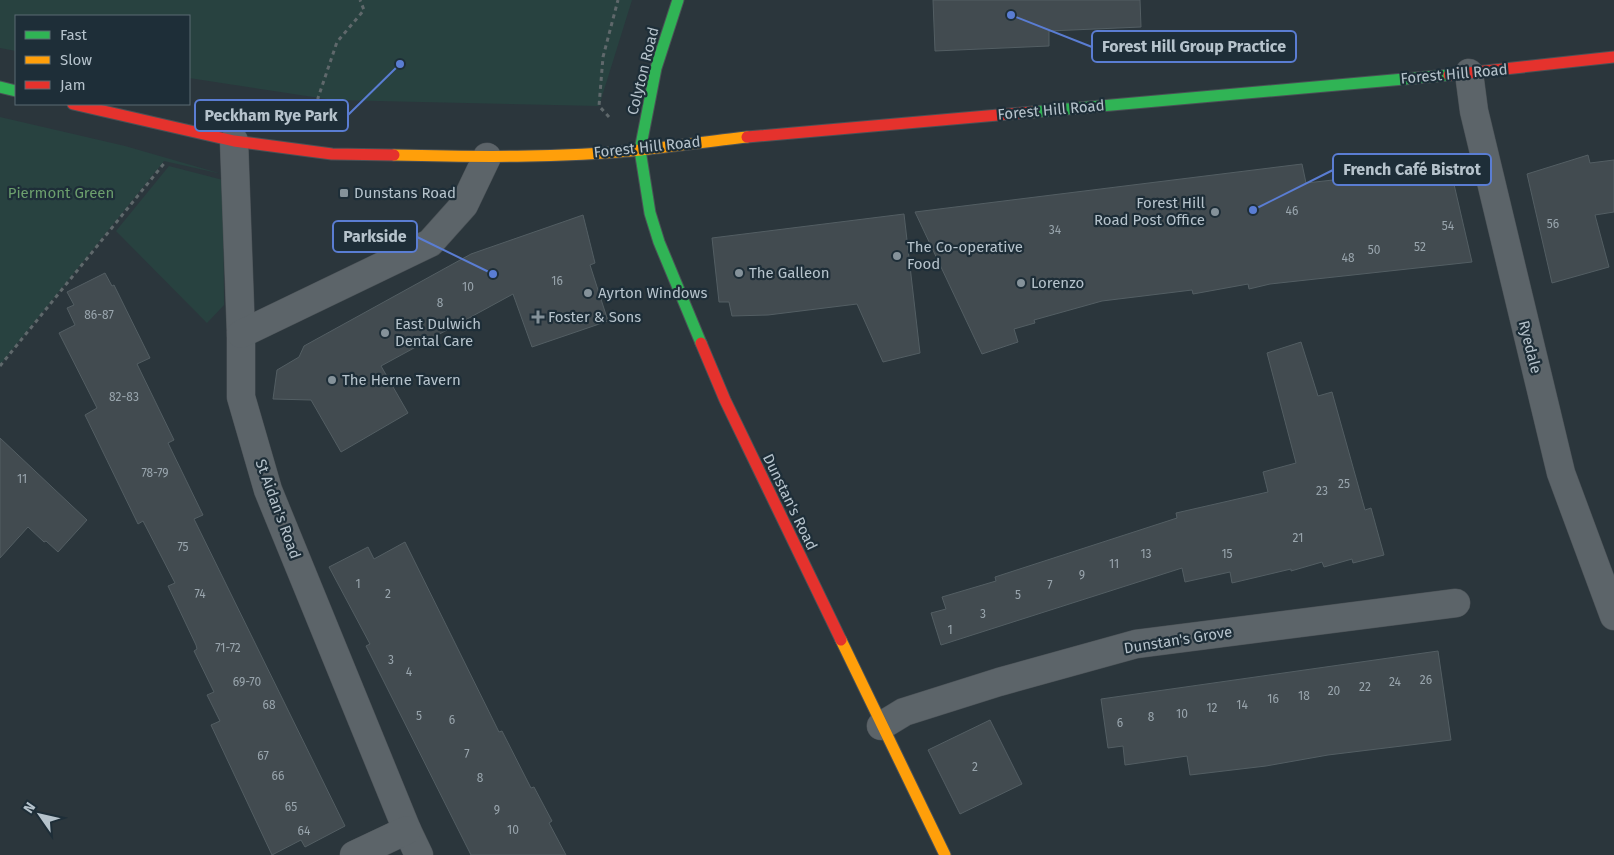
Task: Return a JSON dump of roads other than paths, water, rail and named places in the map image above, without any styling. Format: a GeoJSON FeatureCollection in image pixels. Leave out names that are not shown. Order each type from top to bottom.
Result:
{"type":"FeatureCollection","features":[{"type":"Feature","properties":{"kind":"main road","name":"Colyton Road"},"geometry":{"type":"LineString","coordinates":[[640,150],[656,68],[678,0]]}},
{"type":"Feature","properties":{"kind":"main road","name":"Forest Hill Road"},"geometry":{"type":"LineString","coordinates":[[77,105],[234,141],[332,154],[487,157],[640,150],[729,139],[1469,73],[1614,57]]}},
{"type":"Feature","properties":{"kind":"main road"},"geometry":{"type":"LineString","coordinates":[[0,87],[15,91]]}},
{"type":"Feature","properties":{"kind":"main road","name":"Dunstan's Road"},"geometry":{"type":"LineString","coordinates":[[640,150],[650,213],[658,242],[721,391],[881,726],[945,855]]}},
{"type":"Feature","properties":{"kind":"street","name":"Ryedale"},"geometry":{"type":"LineString","coordinates":[[1469,73],[1474,111],[1561,473],[1614,616]]}},
{"type":"Feature","properties":{"kind":"street","name":"St Aidan's Road"},"geometry":{"type":"LineString","coordinates":[[234,141],[241,334],[241,397],[268,490],[407,830],[419,855]]}},
{"type":"Feature","properties":{"kind":"street"},"geometry":{"type":"LineString","coordinates":[[241,334],[430,243],[464,205],[487,157]]}},
{"type":"Feature","properties":{"kind":"street","name":"Dunstan's Grove"},"geometry":{"type":"LineString","coordinates":[[881,726],[904,712],[998,682],[1136,644],[1456,603]]}},
{"type":"Feature","properties":{"kind":"street"},"geometry":{"type":"LineString","coordinates":[[354,855],[407,830]]}},
{"type":"Feature","properties":{"kind":"place","name":"Forest Hill Group Practice"},"geometry":{"type":"Point","coordinates":[1011,15]}},
{"type":"Feature","properties":{"kind":"place","name":"Peckham Rye Park"},"geometry":{"type":"Point","coordinates":[400,64]}},
{"type":"Feature","properties":{"kind":"place","name":"Dunstans Road"},"geometry":{"type":"Point","coordinates":[344,193]}},
{"type":"Feature","properties":{"kind":"place","name":"French Café Bistrot"},"geometry":{"type":"Point","coordinates":[1253,210]}},
{"type":"Feature","properties":{"kind":"place","name":"Forest Hill Road Post Office"},"geometry":{"type":"Point","coordinates":[1215,212]}},
{"type":"Feature","properties":{"kind":"place","name":"The Co-operative Food"},"geometry":{"type":"Point","coordinates":[897,256]}},
{"type":"Feature","properties":{"kind":"place","name":"The Galleon"},"geometry":{"type":"Point","coordinates":[739,273]}},
{"type":"Feature","properties":{"kind":"place","name":"Parkside"},"geometry":{"type":"Point","coordinates":[493,274]}},
{"type":"Feature","properties":{"kind":"place","name":"Lorenzo"},"geometry":{"type":"Point","coordinates":[1021,283]}},
{"type":"Feature","properties":{"kind":"place","name":"Ayrton Windows"},"geometry":{"type":"Point","coordinates":[588,293]}},
{"type":"Feature","properties":{"kind":"place","name":"Foster & Sons"},"geometry":{"type":"Point","coordinates":[538,317]}},
{"type":"Feature","properties":{"kind":"place","name":"East Dulwich Dental Care"},"geometry":{"type":"Point","coordinates":[385,333]}},
{"type":"Feature","properties":{"kind":"place","name":"The Herne Tavern"},"geometry":{"type":"Point","coordinates":[332,380]}},
{"type":"Feature","properties":{"kind":"park label","name":"Piermont Green"},"geometry":{"type":"Point","coordinates":[61,193]}}]}
